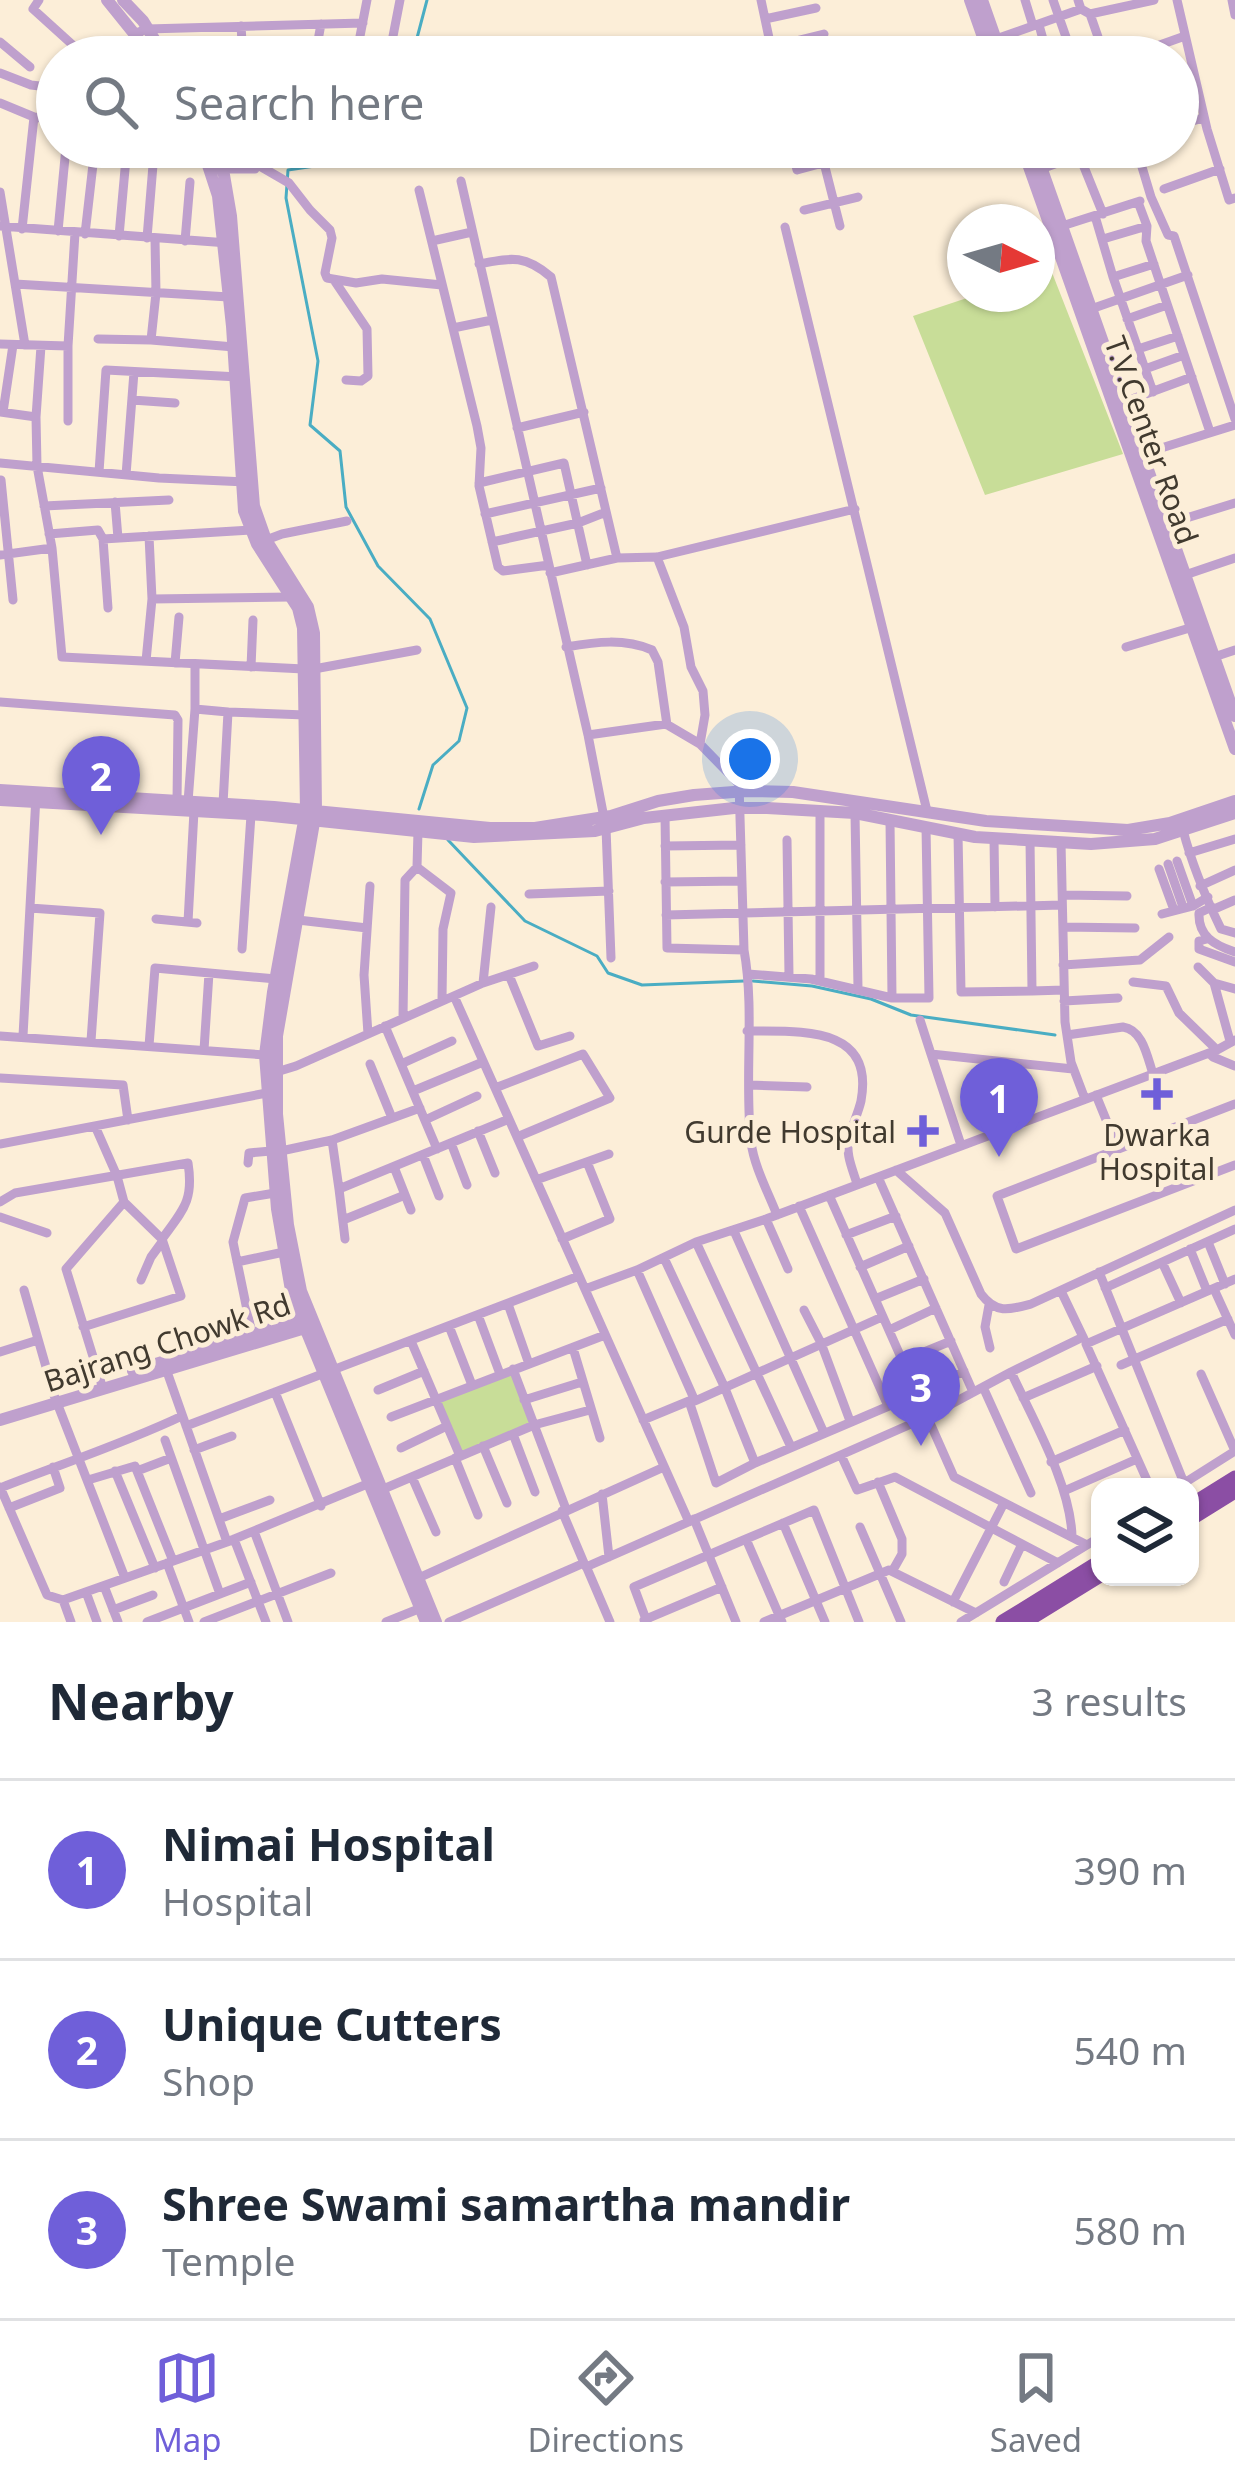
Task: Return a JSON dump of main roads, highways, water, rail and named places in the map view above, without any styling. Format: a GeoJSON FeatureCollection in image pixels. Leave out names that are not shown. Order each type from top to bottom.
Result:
{"type":"FeatureCollection","features":[{"type":"Feature","properties":{"kind":"highway"},"geometry":{"type":"LineString","coordinates":[[1199,1500],[1235,1478]]}},
{"type":"Feature","properties":{"kind":"highway"},"geometry":{"type":"LineString","coordinates":[[1199,1513],[1235,1491]]}},
{"type":"Feature","properties":{"kind":"highway"},"geometry":{"type":"LineString","coordinates":[[1003,1622],[1091,1568]]}},
{"type":"Feature","properties":{"kind":"highway"},"geometry":{"type":"LineString","coordinates":[[1024,1622],[1091,1581]]}},
{"type":"Feature","properties":{"kind":"waterway"},"geometry":{"type":"LineString","coordinates":[[418,36],[427,0]]}},
{"type":"Feature","properties":{"kind":"waterway"},"geometry":{"type":"LineString","coordinates":[[301,168],[288,170],[286,198],[318,361],[310,425],[340,451],[346,507],[378,566],[430,619],[467,708],[459,741],[433,765],[419,809]]}},
{"type":"Feature","properties":{"kind":"waterway"},"geometry":{"type":"LineString","coordinates":[[448,840],[525,921],[597,956],[608,973],[642,985],[744,981]]}},
{"type":"Feature","properties":{"kind":"waterway"},"geometry":{"type":"LineString","coordinates":[[753,981],[812,986],[871,999],[911,1015],[1055,1035]]}},
{"type":"Feature","properties":{"kind":"place","name":"Unique Cutters"},"geometry":{"type":"Point","coordinates":[101,835]}},
{"type":"Feature","properties":{"kind":"place","name":"Dwarka Hospital"},"geometry":{"type":"Point","coordinates":[1157,1094]}},
{"type":"Feature","properties":{"kind":"place","name":"Gurde Hospital"},"geometry":{"type":"Point","coordinates":[923,1131]}},
{"type":"Feature","properties":{"kind":"place","name":"Nimai Hospital"},"geometry":{"type":"Point","coordinates":[999,1157]}},
{"type":"Feature","properties":{"kind":"place","name":"Shree Swami samartha mandir"},"geometry":{"type":"Point","coordinates":[921,1446]}}]}
